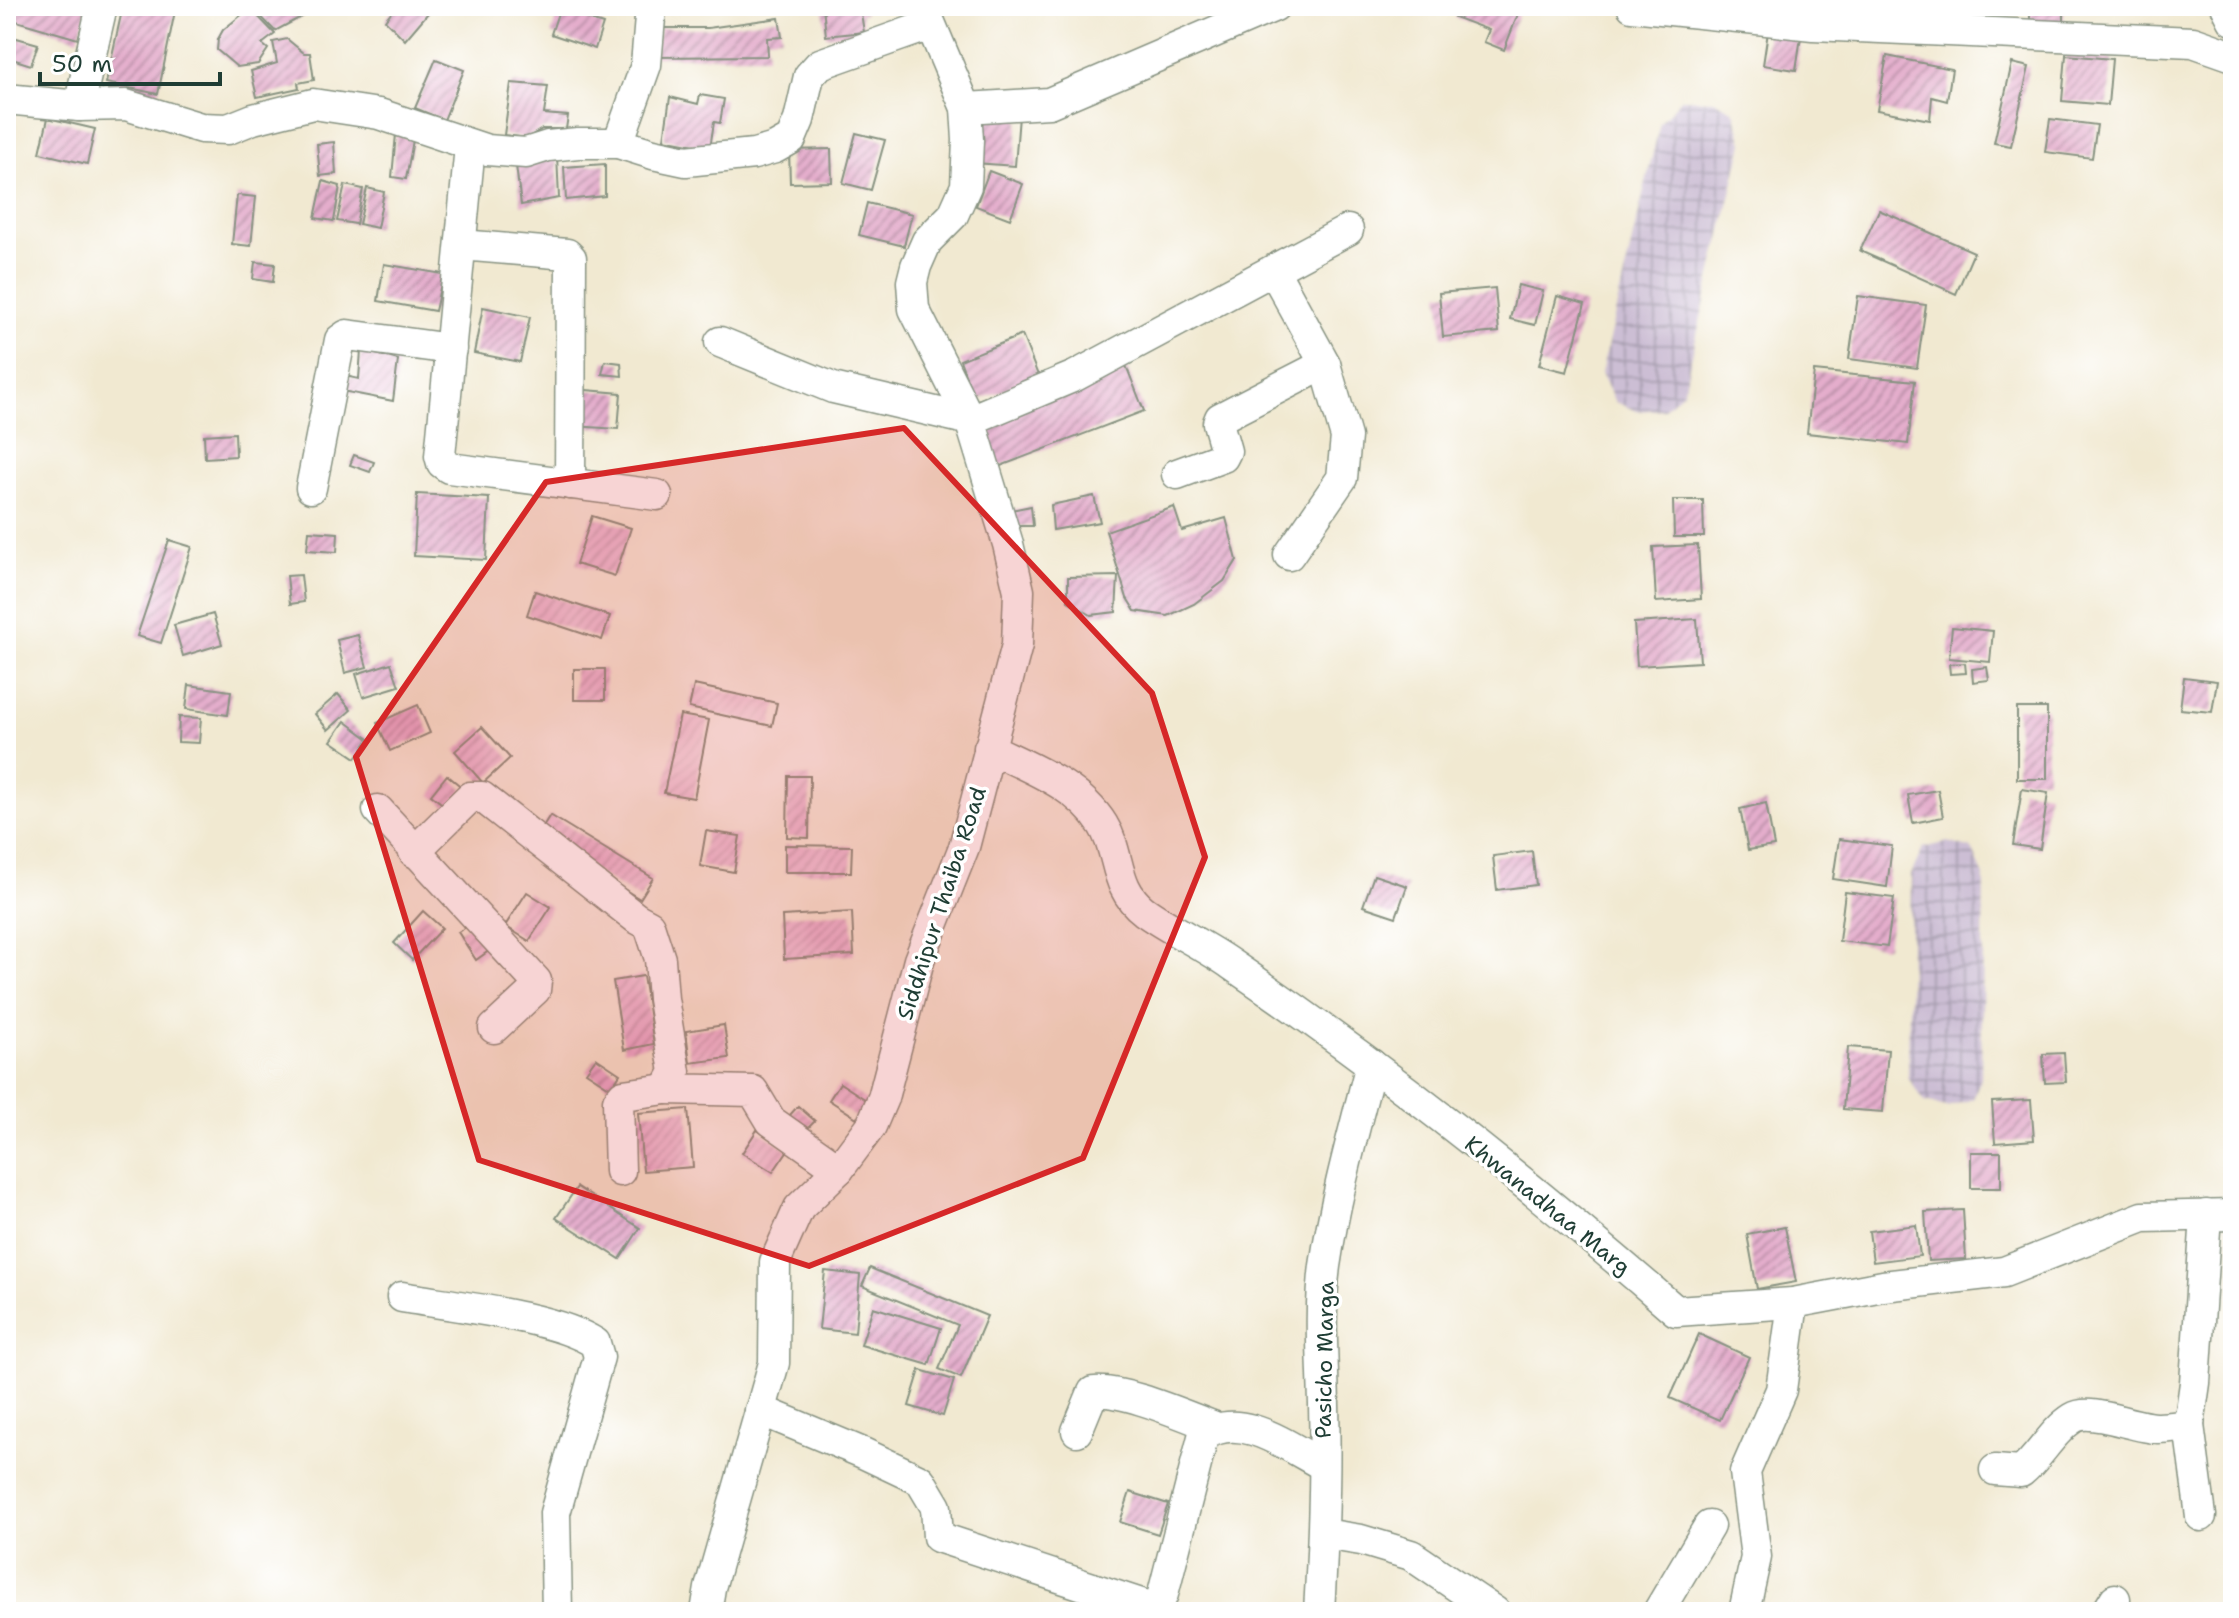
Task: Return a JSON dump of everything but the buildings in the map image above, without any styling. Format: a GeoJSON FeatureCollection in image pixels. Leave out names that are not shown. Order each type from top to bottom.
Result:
{"type":"FeatureCollection","features":[{"type":"Feature","properties":{"kind":"street"},"geometry":{"type":"LineString","coordinates":[[79,106],[102,6]]}},
{"type":"Feature","properties":{"kind":"street"},"geometry":{"type":"LineString","coordinates":[[618,143],[646,65],[651,6]]}},
{"type":"Feature","properties":{"kind":"street"},"geometry":{"type":"LineString","coordinates":[[966,108],[1049,103],[1275,6]]}},
{"type":"Feature","properties":{"kind":"street"},"geometry":{"type":"LineString","coordinates":[[1633,6],[1813,25],[2193,42],[2233,56]]}},
{"type":"Feature","properties":{"kind":"street"},"geometry":{"type":"LineString","coordinates":[[2226,6],[2233,20]]}},
{"type":"Feature","properties":{"kind":"street"},"geometry":{"type":"LineString","coordinates":[[6,99],[79,106],[126,105],[201,128],[228,129],[253,119],[313,104],[379,114],[470,146],[526,153],[548,146],[618,143],[686,161],[725,158],[775,148],[791,139],[799,120],[809,76],[820,64],[927,15]]}},
{"type":"Feature","properties":{"kind":"street","name":"Siddhipur Thaiba Road"},"geometry":{"type":"LineString","coordinates":[[706,1612],[710,1588],[774,1363],[775,1262],[799,1208],[839,1169],[871,1126],[883,1098],[919,960],[964,847],[1017,645],[1019,591],[970,420],[914,309],[912,282],[927,241],[953,215],[966,186],[966,108],[927,15]]}},
{"type":"Feature","properties":{"kind":"street"},"geometry":{"type":"LineString","coordinates":[[470,146],[440,456],[442,463],[449,468],[657,495]]}},
{"type":"Feature","properties":{"kind":"street"},"geometry":{"type":"LineString","coordinates":[[720,342],[833,388],[970,420],[1075,376],[1348,230]]}},
{"type":"Feature","properties":{"kind":"street"},"geometry":{"type":"LineString","coordinates":[[461,245],[567,254],[571,258],[570,484]]}},
{"type":"Feature","properties":{"kind":"street"},"geometry":{"type":"LineString","coordinates":[[1274,271],[1325,364],[1346,437],[1342,478],[1289,555]]}},
{"type":"Feature","properties":{"kind":"street"},"geometry":{"type":"LineString","coordinates":[[311,488],[340,340],[347,335],[451,349]]}},
{"type":"Feature","properties":{"kind":"street"},"geometry":{"type":"LineString","coordinates":[[1177,474],[1223,457],[1226,451],[1218,423],[1220,418],[1325,364]]}},
{"type":"Feature","properties":{"kind":"street","name":"Khwanadhaa Marg"},"geometry":{"type":"LineString","coordinates":[[989,748],[1064,785],[1086,803],[1104,827],[1124,889],[1142,909],[1229,962],[1371,1064],[1606,1250],[1676,1311],[1793,1303],[1883,1286],[2004,1272],[2143,1217],[2220,1215]]}},
{"type":"Feature","properties":{"kind":"street"},"geometry":{"type":"LineString","coordinates":[[414,852],[470,797],[482,797],[649,925],[660,959],[675,1072],[666,1089]]}},
{"type":"Feature","properties":{"kind":"street"},"geometry":{"type":"LineString","coordinates":[[378,810],[536,981],[535,990],[494,1028]]}},
{"type":"Feature","properties":{"kind":"street","name":"Pasicho Marga"},"geometry":{"type":"LineString","coordinates":[[1319,1612],[1324,1534],[1321,1329],[1325,1267],[1346,1163],[1371,1064]]}},
{"type":"Feature","properties":{"kind":"street"},"geometry":{"type":"LineString","coordinates":[[620,1171],[618,1101],[623,1095],[666,1089],[753,1091],[771,1121],[839,1169]]}},
{"type":"Feature","properties":{"kind":"street"},"geometry":{"type":"LineString","coordinates":[[2201,1516],[2189,1425],[2220,1215]]}},
{"type":"Feature","properties":{"kind":"street"},"geometry":{"type":"LineString","coordinates":[[402,1297],[519,1318],[581,1333],[595,1343],[599,1357],[555,1513],[557,1612]]}},
{"type":"Feature","properties":{"kind":"street"},"geometry":{"type":"LineString","coordinates":[[1744,1612],[1756,1557],[1745,1472],[1781,1390],[1793,1303]]}},
{"type":"Feature","properties":{"kind":"street"},"geometry":{"type":"LineString","coordinates":[[1077,1431],[1088,1399],[1093,1392],[1102,1391],[1156,1405],[1215,1427],[1250,1427],[1323,1465]]}},
{"type":"Feature","properties":{"kind":"street"},"geometry":{"type":"LineString","coordinates":[[760,1410],[920,1480],[936,1507],[938,1537],[1144,1605],[1158,1606],[1203,1437],[1215,1427]]}},
{"type":"Feature","properties":{"kind":"street"},"geometry":{"type":"LineString","coordinates":[[1995,1470],[2021,1472],[2032,1464],[2070,1419],[2082,1414],[2157,1428],[2189,1425]]}},
{"type":"Feature","properties":{"kind":"street"},"geometry":{"type":"LineString","coordinates":[[1658,1612],[1709,1526]]}},
{"type":"Feature","properties":{"kind":"street"},"geometry":{"type":"LineString","coordinates":[[1324,1534],[1361,1540],[1411,1555],[1495,1612]]}},
{"type":"Feature","properties":{"kind":"highlighted area"},"geometry":{"type":"Polygon","coordinates":[[[904,428],[1152,693],[1205,857],[1083,1158],[809,1266],[479,1160],[356,757],[546,482],[904,428]]]}},
{"type":"Feature","properties":{"kind":"shaded area"},"geometry":{"type":"Polygon","coordinates":[[[1681,99],[1714,100],[1734,111],[1743,143],[1683,392],[1664,409],[1637,411],[1615,402],[1601,373],[1660,123],[1681,99]]]}},
{"type":"Feature","properties":{"kind":"shaded area"},"geometry":{"type":"Polygon","coordinates":[[[1948,842],[1972,849],[1984,876],[1981,1078],[1973,1099],[1947,1107],[1924,1102],[1908,1077],[1911,875],[1923,848],[1948,842]]]}}]}
